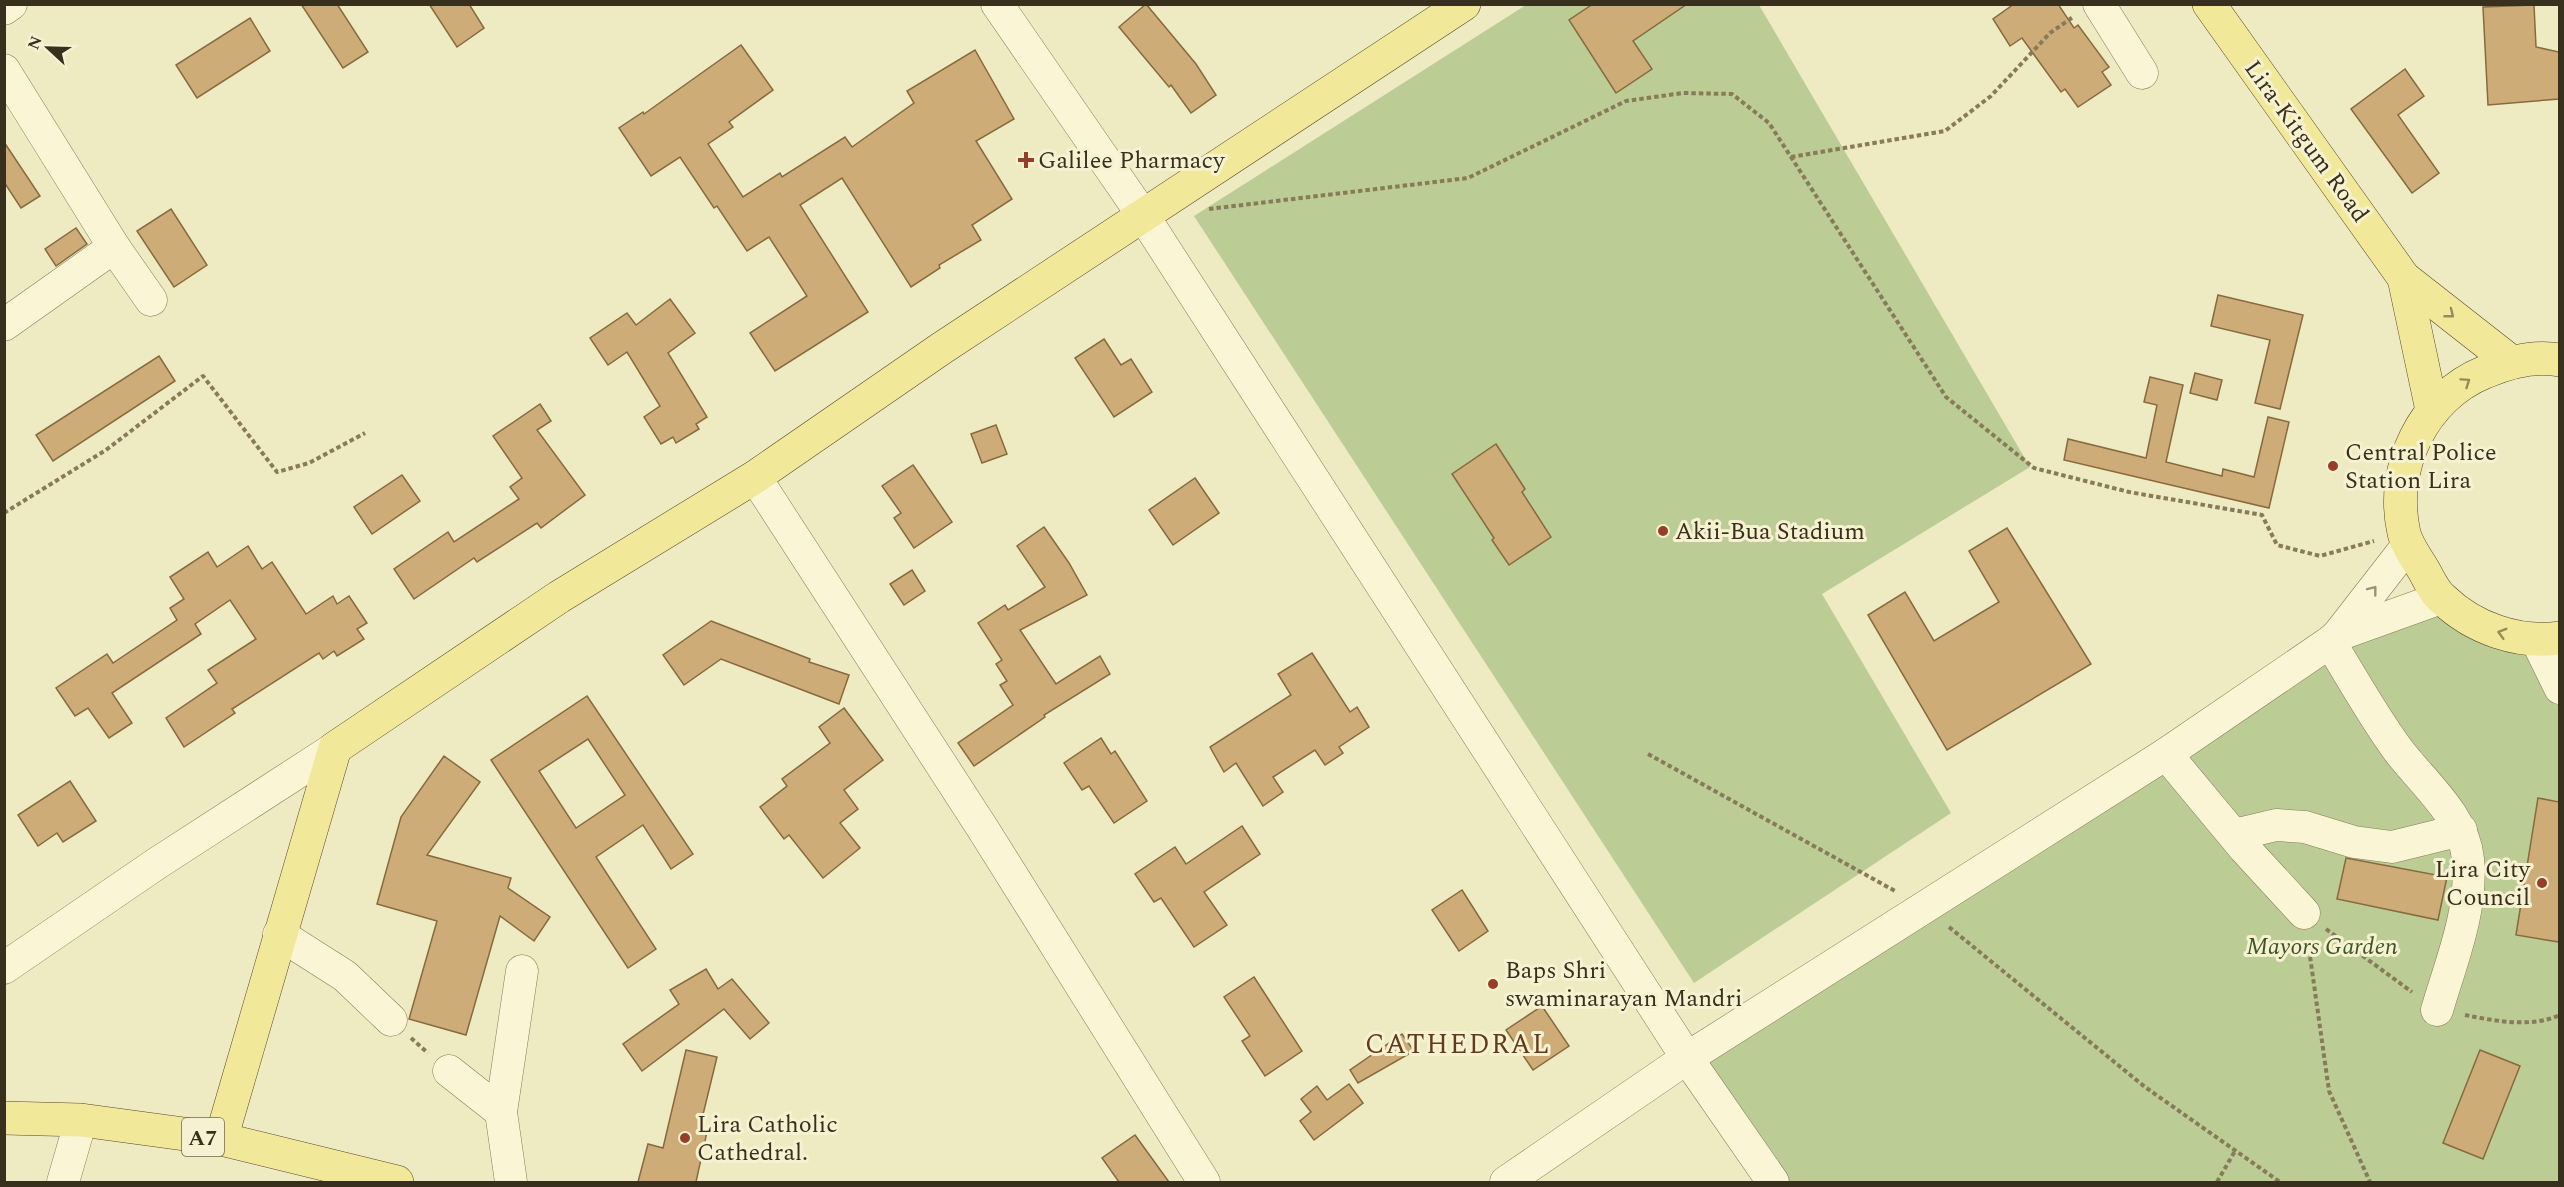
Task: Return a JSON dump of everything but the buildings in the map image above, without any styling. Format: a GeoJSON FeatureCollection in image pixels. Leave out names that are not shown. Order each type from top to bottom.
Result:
{"type":"FeatureCollection","features":[{"type":"Feature","properties":{"kind":"main road"},"geometry":{"type":"LineString","coordinates":[[221,1139],[335,748],[559,597],[755,477],[942,348],[1464,4]]}},
{"type":"Feature","properties":{"kind":"main road","name":"Lira-Kitgum Road"},"geometry":{"type":"LineString","coordinates":[[2209,4],[2404,278],[2510,362]]}},
{"type":"Feature","properties":{"kind":"main road","name":"Lira-Kitgum Road"},"geometry":{"type":"LineString","coordinates":[[2404,278],[2432,410]]}},
{"type":"Feature","properties":{"kind":"main road"},"geometry":{"type":"LineString","coordinates":[[2548,638],[2501,634],[2468,620],[2441,598],[2406,538],[2400,500],[2404,468],[2415,437],[2432,410],[2467,379],[2510,362],[2550,358],[2559,360]]}},
{"type":"Feature","properties":{"kind":"main road","name":"A7"},"geometry":{"type":"LineString","coordinates":[[4,1118],[81,1120],[221,1139],[397,1182]]}},
{"type":"Feature","properties":{"kind":"street"},"geometry":{"type":"LineString","coordinates":[[4,9],[11,4]]}},
{"type":"Feature","properties":{"kind":"street"},"geometry":{"type":"LineString","coordinates":[[997,4],[1144,217],[1688,1058],[1773,1182]]}},
{"type":"Feature","properties":{"kind":"street"},"geometry":{"type":"LineString","coordinates":[[2087,10],[2142,74]]}},
{"type":"Feature","properties":{"kind":"street"},"geometry":{"type":"LineString","coordinates":[[4,70],[114,247],[151,300]]}},
{"type":"Feature","properties":{"kind":"street"},"geometry":{"type":"LineString","coordinates":[[4,325],[114,247]]}},
{"type":"Feature","properties":{"kind":"street"},"geometry":{"type":"LineString","coordinates":[[755,477],[983,829],[1204,1182]]}},
{"type":"Feature","properties":{"kind":"street"},"geometry":{"type":"LineString","coordinates":[[2334,639],[2406,538]]}},
{"type":"Feature","properties":{"kind":"street"},"geometry":{"type":"LineString","coordinates":[[1506,1182],[1688,1058],[2166,754],[2334,639],[2441,598]]}},
{"type":"Feature","properties":{"kind":"street"},"geometry":{"type":"LineString","coordinates":[[2548,638],[2559,688]]}},
{"type":"Feature","properties":{"kind":"street"},"geometry":{"type":"LineString","coordinates":[[2334,639],[2397,749],[2461,830],[2468,857],[2469,883],[2461,930],[2437,1010]]}},
{"type":"Feature","properties":{"kind":"street"},"geometry":{"type":"LineString","coordinates":[[4,968],[156,864],[335,748]]}},
{"type":"Feature","properties":{"kind":"street"},"geometry":{"type":"LineString","coordinates":[[2166,754],[2304,913]]}},
{"type":"Feature","properties":{"kind":"street"},"geometry":{"type":"LineString","coordinates":[[2234,835],[2276,825],[2305,827],[2354,843],[2392,847],[2461,830]]}},
{"type":"Feature","properties":{"kind":"street"},"geometry":{"type":"LineString","coordinates":[[279,934],[345,976],[391,1020]]}},
{"type":"Feature","properties":{"kind":"street"},"geometry":{"type":"LineString","coordinates":[[511,1182],[501,1112],[522,971]]}},
{"type":"Feature","properties":{"kind":"street"},"geometry":{"type":"LineString","coordinates":[[449,1071],[501,1112]]}},
{"type":"Feature","properties":{"kind":"street"},"geometry":{"type":"LineString","coordinates":[[63,1182],[81,1120]]}},
{"type":"Feature","properties":{"kind":"path"},"geometry":{"type":"LineString","coordinates":[[1791,157],[1945,131],[1991,96],[2050,33],[2087,10]]}},
{"type":"Feature","properties":{"kind":"path"},"geometry":{"type":"LineString","coordinates":[[1202,210],[1468,178],[1626,101],[1683,93],[1732,94],[1769,123],[1946,397],[2034,468],[2129,492],[2262,515],[2277,545],[2320,556],[2406,538]]}},
{"type":"Feature","properties":{"kind":"path"},"geometry":{"type":"LineString","coordinates":[[4,513],[106,450],[203,376],[277,472],[309,464],[365,433]]}},
{"type":"Feature","properties":{"kind":"path"},"geometry":{"type":"LineString","coordinates":[[1648,754],[1926,908],[2145,1087],[2280,1182]]}},
{"type":"Feature","properties":{"kind":"path"},"geometry":{"type":"LineString","coordinates":[[2304,913],[2329,1091],[2370,1182]]}},
{"type":"Feature","properties":{"kind":"path"},"geometry":{"type":"LineString","coordinates":[[391,1020],[449,1071]]}},
{"type":"Feature","properties":{"kind":"path"},"geometry":{"type":"LineString","coordinates":[[2217,1182],[2235,1150]]}},
{"type":"Feature","properties":{"kind":"green space","name":"Akii-Bua Stadium"},"geometry":{"type":"Polygon","coordinates":[[[1526,5],[1759,5],[2030,467],[1822,594],[1951,813],[1694,983],[1194,216],[1526,5]]]}},
{"type":"Feature","properties":{"kind":"green space","name":"Mayors Garden"},"geometry":{"type":"Polygon","coordinates":[[[2434,591],[2498,633],[2559,625],[2559,1182],[1784,1182],[1697,1065],[2434,591]]]}},
{"type":"Feature","properties":{"kind":"place","name":"Galilee Pharmacy"},"geometry":{"type":"Point","coordinates":[1026,160]}},
{"type":"Feature","properties":{"kind":"place","name":"Central Police Station Lira"},"geometry":{"type":"Point","coordinates":[2333,466]}},
{"type":"Feature","properties":{"kind":"place","name":"Akii-Bua Stadium"},"geometry":{"type":"Point","coordinates":[1663,531]}},
{"type":"Feature","properties":{"kind":"place","name":"Lira City Council"},"geometry":{"type":"Point","coordinates":[2542,883]}},
{"type":"Feature","properties":{"kind":"place","name":"Baps Shri swaminarayan Mandri"},"geometry":{"type":"Point","coordinates":[1493,984]}},
{"type":"Feature","properties":{"kind":"place","name":"Lira Catholic Cathedral."},"geometry":{"type":"Point","coordinates":[685,1138]}},
{"type":"Feature","properties":{"kind":"district","name":"CATHEDRAL"},"geometry":{"type":"Point","coordinates":[1458,1044]}}]}
